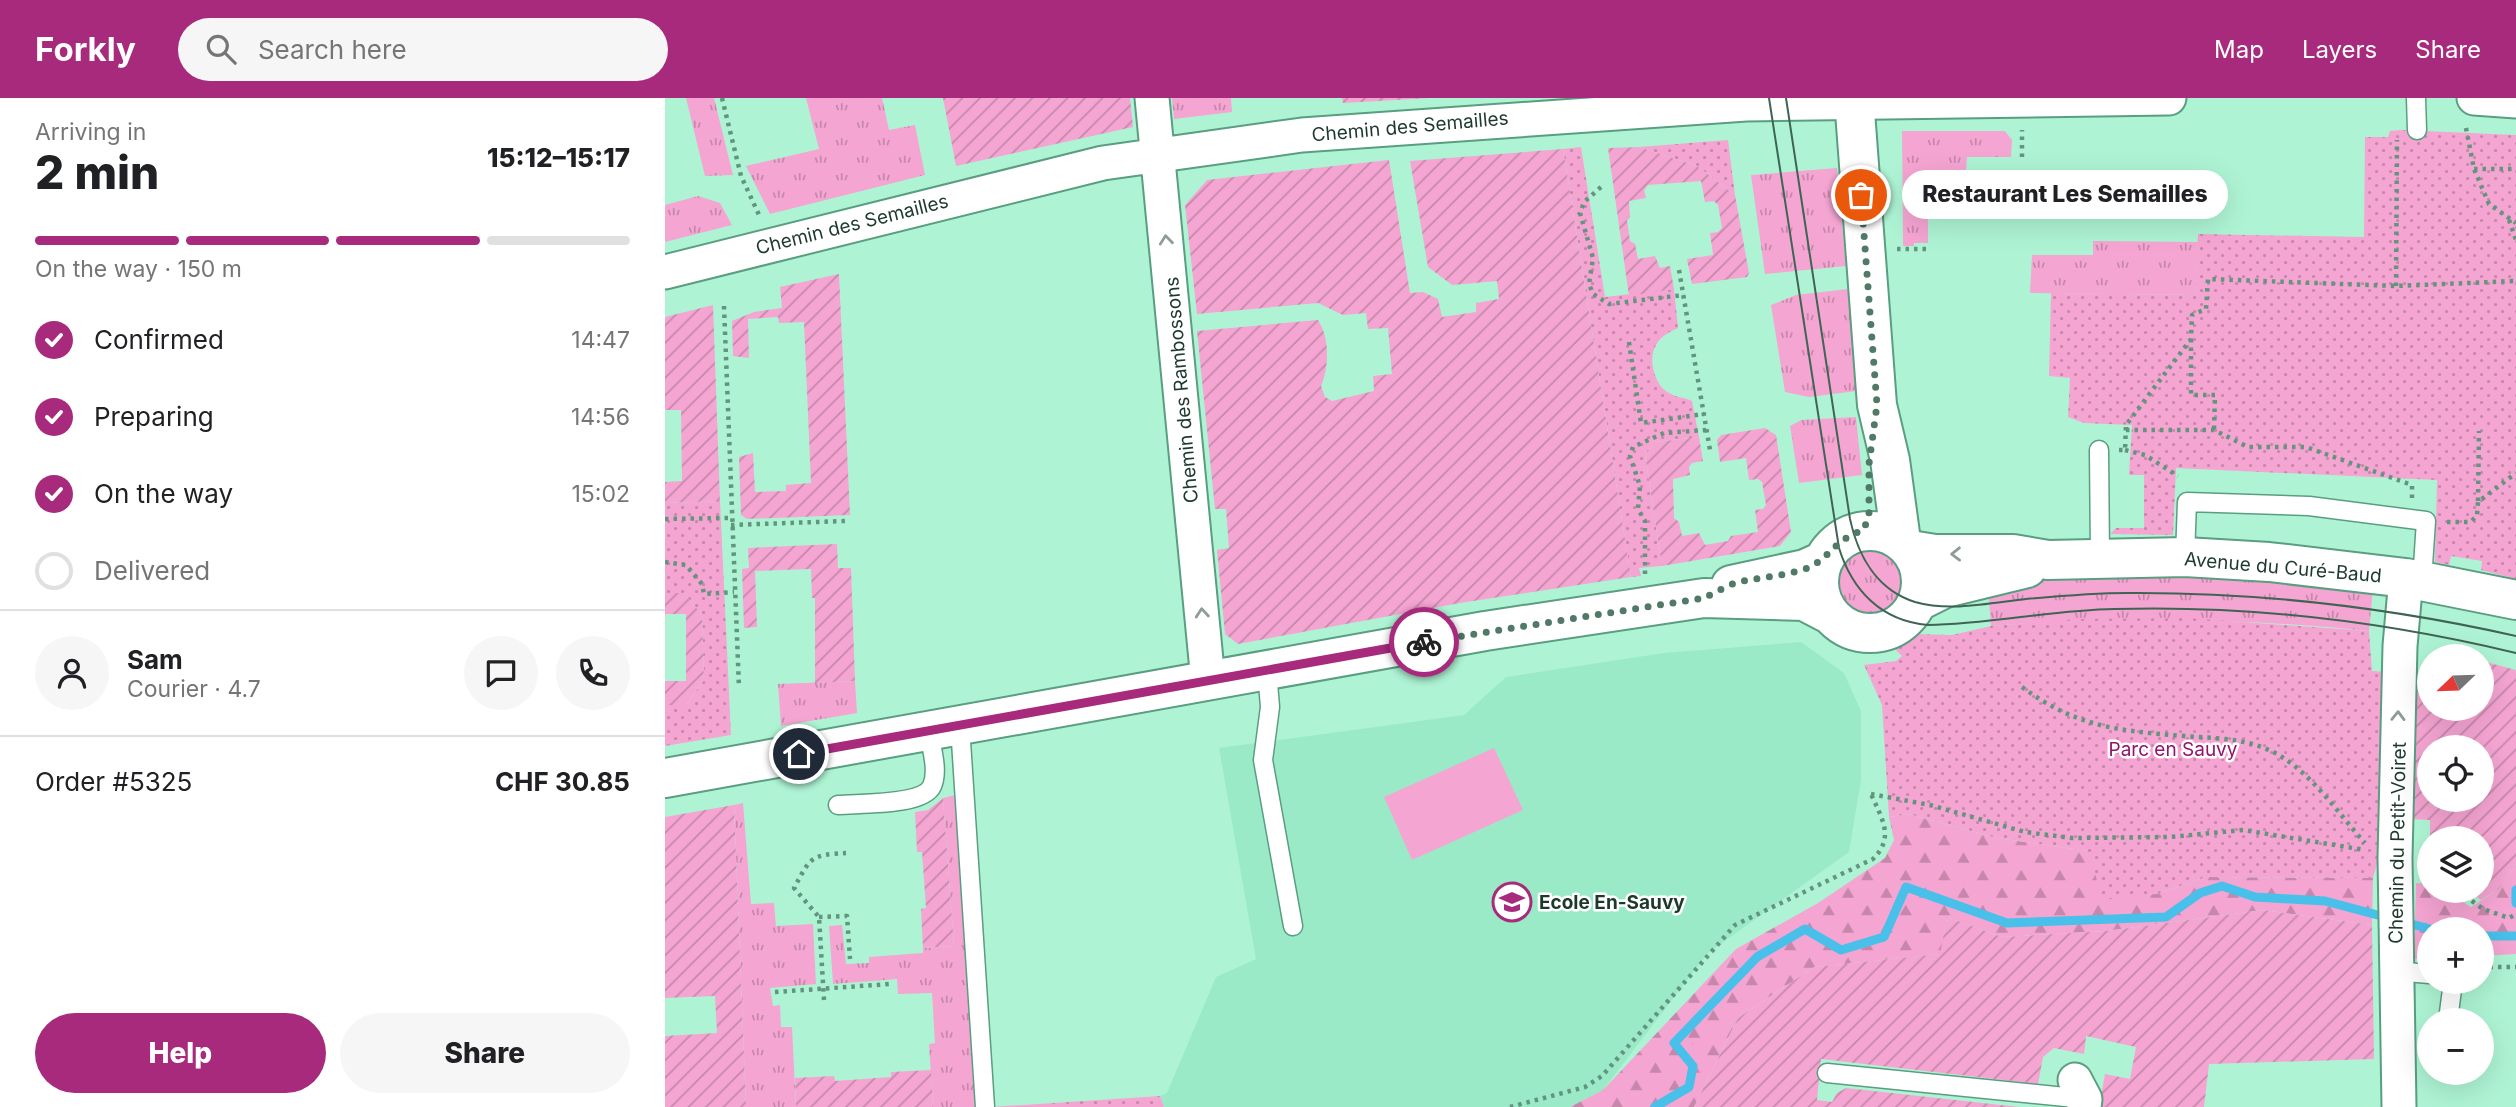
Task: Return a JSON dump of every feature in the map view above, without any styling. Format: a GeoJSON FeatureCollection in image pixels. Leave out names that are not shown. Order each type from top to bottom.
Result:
{"type":"FeatureCollection","features":[{"type":"Feature","properties":{"kind":"street","name":"Chemin des Rambossons"},"geometry":{"type":"LineString","coordinates":[[1152,98],[1208,681]]}},
{"type":"Feature","properties":{"kind":"street","name":"Chemin des Semailles"},"geometry":{"type":"LineString","coordinates":[[665,272],[1103,163],[1302,135],[1746,104],[1854,100],[2169,98]]}},
{"type":"Feature","properties":{"kind":"street"},"geometry":{"type":"LineString","coordinates":[[665,778],[1485,631],[1704,598],[1804,601],[1828,613],[1846,628],[1871,633],[1888,630],[1903,621],[1917,602],[1920,570],[1906,545],[1877,405],[1854,100]]}},
{"type":"Feature","properties":{"kind":"street"},"geometry":{"type":"LineString","coordinates":[[2470,113],[2516,101]]}},
{"type":"Feature","properties":{"kind":"street"},"geometry":{"type":"LineString","coordinates":[[1864,530],[1869,513],[1869,464],[1877,405]]}},
{"type":"Feature","properties":{"kind":"street"},"geometry":{"type":"LineString","coordinates":[[1828,613],[1819,588],[1823,561],[1835,544],[1864,530],[1890,534],[1906,545]]}},
{"type":"Feature","properties":{"kind":"street","name":"Avenue du Curé-Baud"},"geometry":{"type":"LineString","coordinates":[[1906,545],[1935,554],[2013,554],[2048,559],[2185,557],[2269,562],[2414,580],[2516,600]]}},
{"type":"Feature","properties":{"kind":"street","name":"Avenue du Curé-Baud"},"geometry":{"type":"LineString","coordinates":[[1917,602],[1945,588],[2012,573],[2048,559]]}},
{"type":"Feature","properties":{"kind":"street"},"geometry":{"type":"LineString","coordinates":[[1704,598],[1737,583],[1796,571],[1823,561]]}},
{"type":"Feature","properties":{"kind":"street","name":"Chemin du Petit-Voiret"},"geometry":{"type":"LineString","coordinates":[[2399,1107],[2395,858],[2400,646],[2414,580]]}},
{"type":"Feature","properties":{"kind":"lane"},"geometry":{"type":"LineString","coordinates":[[2416,98],[2417,130]]}},
{"type":"Feature","properties":{"kind":"lane"},"geometry":{"type":"LineString","coordinates":[[2099,450],[2100,557]]}},
{"type":"Feature","properties":{"kind":"lane"},"geometry":{"type":"LineString","coordinates":[[2185,557],[2187,502],[2309,506],[2419,521],[2414,580]]}},
{"type":"Feature","properties":{"kind":"lane"},"geometry":{"type":"LineString","coordinates":[[1267,671],[1270,707],[1263,760],[1293,926]]}},
{"type":"Feature","properties":{"kind":"lane"},"geometry":{"type":"LineString","coordinates":[[838,805],[912,800],[926,794],[933,785],[934,766],[945,729]]}},
{"type":"Feature","properties":{"kind":"lane"},"geometry":{"type":"LineString","coordinates":[[945,729],[985,1107]]}},
{"type":"Feature","properties":{"kind":"lane"},"geometry":{"type":"LineString","coordinates":[[2395,964],[2417,970]]}},
{"type":"Feature","properties":{"kind":"lane"},"geometry":{"type":"LineString","coordinates":[[1827,1073],[2081,1095]]}},
{"type":"Feature","properties":{"kind":"path"},"geometry":{"type":"LineString","coordinates":[[722,98],[741,176],[762,220]]}},
{"type":"Feature","properties":{"kind":"path"},"geometry":{"type":"LineString","coordinates":[[2470,113],[2474,169],[2489,204],[2516,223]]}},
{"type":"Feature","properties":{"kind":"path"},"geometry":{"type":"LineString","coordinates":[[2022,128],[2022,157]]}},
{"type":"Feature","properties":{"kind":"path"},"geometry":{"type":"LineString","coordinates":[[2396,286],[2397,137]]}},
{"type":"Feature","properties":{"kind":"path"},"geometry":{"type":"LineString","coordinates":[[2474,169],[2516,169]]}},
{"type":"Feature","properties":{"kind":"path"},"geometry":{"type":"LineString","coordinates":[[1601,187],[1584,202],[1580,213],[1593,258],[1589,284],[1593,293],[1609,304],[1684,295]]}},
{"type":"Feature","properties":{"kind":"path"},"geometry":{"type":"LineString","coordinates":[[2509,219],[2516,240]]}},
{"type":"Feature","properties":{"kind":"path"},"geometry":{"type":"LineString","coordinates":[[1896,249],[1928,248]]}},
{"type":"Feature","properties":{"kind":"path"},"geometry":{"type":"LineString","coordinates":[[1679,270],[1710,450]]}},
{"type":"Feature","properties":{"kind":"path"},"geometry":{"type":"LineString","coordinates":[[2214,430],[2215,395],[2191,395],[2192,315],[2206,309],[2208,279],[2396,286],[2516,281]]}},
{"type":"Feature","properties":{"kind":"path"},"geometry":{"type":"LineString","coordinates":[[724,306],[739,688]]}},
{"type":"Feature","properties":{"kind":"path"},"geometry":{"type":"LineString","coordinates":[[2125,450],[2126,425],[2191,339]]}},
{"type":"Feature","properties":{"kind":"path"},"geometry":{"type":"LineString","coordinates":[[1629,342],[1641,424],[1704,414]]}},
{"type":"Feature","properties":{"kind":"path"},"geometry":{"type":"LineString","coordinates":[[1646,579],[1645,521],[1638,509],[1640,485],[1630,456],[1633,447],[1664,433],[1706,430]]}},
{"type":"Feature","properties":{"kind":"path"},"geometry":{"type":"LineString","coordinates":[[2126,430],[2214,430],[2248,447],[2306,447],[2412,485],[2419,521],[2470,522],[2476,516],[2478,502],[2479,431]]}},
{"type":"Feature","properties":{"kind":"path"},"geometry":{"type":"LineString","coordinates":[[2099,450],[2125,450],[2145,455],[2179,476]]}},
{"type":"Feature","properties":{"kind":"path"},"geometry":{"type":"LineString","coordinates":[[2478,502],[2516,473]]}},
{"type":"Feature","properties":{"kind":"path"},"geometry":{"type":"LineString","coordinates":[[665,519],[731,522],[845,521]]}},
{"type":"Feature","properties":{"kind":"path"},"geometry":{"type":"LineString","coordinates":[[665,562],[686,565],[702,584],[704,594],[734,592]]}},
{"type":"Feature","properties":{"kind":"path"},"geometry":{"type":"LineString","coordinates":[[1510,1107],[1585,1087],[1602,1076],[1735,925],[1873,859],[1883,849],[1886,825],[1871,794],[1930,805],[2025,832],[2072,838],[2170,838],[2243,830],[2373,851],[2298,769],[2265,748],[2216,738],[2160,734],[2085,722],[2055,710],[2022,687]]}},
{"type":"Feature","properties":{"kind":"path"},"geometry":{"type":"LineString","coordinates":[[824,1000],[819,918],[794,887],[810,859],[820,854],[846,853]]}},
{"type":"Feature","properties":{"kind":"path"},"geometry":{"type":"LineString","coordinates":[[2475,903],[2483,909],[2509,918],[2516,914]]}},
{"type":"Feature","properties":{"kind":"path"},"geometry":{"type":"LineString","coordinates":[[819,918],[847,916],[850,959]]}},
{"type":"Feature","properties":{"kind":"path"},"geometry":{"type":"LineString","coordinates":[[2494,967],[2516,967]]}},
{"type":"Feature","properties":{"kind":"path"},"geometry":{"type":"LineString","coordinates":[[775,992],[890,984]]}},
{"type":"Feature","properties":{"kind":"shaded area","name":"Ecole En-Sauvy"},"geometry":{"type":"Polygon","coordinates":[[[1801,642],[1844,673],[1861,711],[1861,780],[1849,852],[1708,953],[1603,1090],[1570,1107],[1164,1107],[1160,1096],[1167,1093],[1216,977],[1256,959],[1219,748],[1464,715],[1506,677],[1664,653],[1801,642]]]}},
{"type":"Feature","properties":{"kind":"green space"},"geometry":{"type":"Polygon","coordinates":[[[686,98],[714,98],[733,175],[705,176],[686,98]]]}},
{"type":"Feature","properties":{"kind":"green space"},"geometry":{"type":"Polygon","coordinates":[[[806,98],[882,98],[889,130],[915,125],[925,175],[770,214],[746,166],[819,149],[806,98]]]}},
{"type":"Feature","properties":{"kind":"green space"},"geometry":{"type":"Polygon","coordinates":[[[943,98],[1130,98],[1133,127],[956,166],[943,98]]]}},
{"type":"Feature","properties":{"kind":"green space"},"geometry":{"type":"Polygon","coordinates":[[[1172,98],[1231,98],[1232,112],[1174,119],[1172,98]]]}},
{"type":"Feature","properties":{"kind":"green space"},"geometry":{"type":"Polygon","coordinates":[[[1342,98],[1430,98],[1343,103],[1342,98]]]}},
{"type":"Feature","properties":{"kind":"green space"},"geometry":{"type":"Polygon","coordinates":[[[1902,131],[2005,131],[2012,140],[2011,157],[1967,157],[1966,173],[1928,173],[1928,243],[1914,243],[1914,246],[1903,246],[1902,131]]]}},
{"type":"Feature","properties":{"kind":"green space"},"geometry":{"type":"Polygon","coordinates":[[[2390,131],[2516,135],[2516,579],[2481,570],[2482,561],[2451,556],[2449,565],[2435,562],[2437,480],[2176,468],[2173,535],[2110,534],[2116,528],[2144,528],[2144,475],[2129,475],[2132,425],[2084,423],[2068,417],[2070,378],[2049,376],[2051,293],[2195,295],[2198,234],[2364,237],[2365,137],[2388,137],[2390,131]]]}},
{"type":"Feature","properties":{"kind":"green space"},"geometry":{"type":"Polygon","coordinates":[[[1728,140],[1735,195],[1697,166],[1639,147],[1728,140]]]}},
{"type":"Feature","properties":{"kind":"green space"},"geometry":{"type":"Polygon","coordinates":[[[1581,147],[1605,297],[1674,289],[1678,328],[1658,342],[1653,351],[1654,372],[1665,391],[1692,401],[1699,437],[1656,442],[1645,455],[1662,566],[1639,568],[1641,576],[1631,577],[1563,149],[1581,147]]]}},
{"type":"Feature","properties":{"kind":"green space"},"geometry":{"type":"Polygon","coordinates":[[[1639,147],[1697,166],[1735,195],[1749,273],[1747,277],[1692,284],[1687,259],[1713,255],[1710,233],[1718,232],[1722,228],[1718,205],[1714,201],[1705,202],[1701,181],[1648,185],[1644,190],[1646,198],[1629,201],[1630,217],[1627,220],[1630,241],[1635,244],[1638,259],[1655,256],[1660,268],[1670,266],[1674,289],[1629,296],[1608,148],[1639,147]]]}},
{"type":"Feature","properties":{"kind":"green space"},"geometry":{"type":"Polygon","coordinates":[[[1563,149],[1631,577],[1460,603],[1238,644],[1225,634],[1217,550],[1229,548],[1226,509],[1215,509],[1197,331],[1318,320],[1325,335],[1327,353],[1321,386],[1325,397],[1332,401],[1374,391],[1373,376],[1392,374],[1388,328],[1368,329],[1366,313],[1343,315],[1318,303],[1197,314],[1185,205],[1207,180],[1389,160],[1410,293],[1423,292],[1438,299],[1442,317],[1476,312],[1476,303],[1499,299],[1497,281],[1452,285],[1428,267],[1410,161],[1563,149]]]}},
{"type":"Feature","properties":{"kind":"green space"},"geometry":{"type":"Polygon","coordinates":[[[1837,168],[1846,266],[1765,274],[1751,175],[1837,168]]]}},
{"type":"Feature","properties":{"kind":"green space"},"geometry":{"type":"Polygon","coordinates":[[[698,196],[720,203],[732,225],[665,242],[665,205],[698,196]]]}},
{"type":"Feature","properties":{"kind":"green space"},"geometry":{"type":"Polygon","coordinates":[[[2093,241],[2198,242],[2195,295],[2030,293],[2032,255],[2093,255],[2093,241]]]}},
{"type":"Feature","properties":{"kind":"green space"},"geometry":{"type":"Polygon","coordinates":[[[839,274],[850,515],[747,519],[741,515],[739,457],[753,453],[755,492],[786,491],[786,485],[811,483],[804,322],[779,323],[778,317],[748,319],[749,358],[733,356],[732,321],[754,312],[782,308],[780,287],[839,274]]]}},
{"type":"Feature","properties":{"kind":"green space"},"geometry":{"type":"Polygon","coordinates":[[[1848,289],[1856,391],[1809,397],[1785,392],[1771,305],[1796,295],[1848,289]]]}},
{"type":"Feature","properties":{"kind":"green space"},"geometry":{"type":"Polygon","coordinates":[[[713,305],[720,501],[665,503],[665,482],[682,481],[681,410],[665,410],[665,317],[713,305]]]}},
{"type":"Feature","properties":{"kind":"green space"},"geometry":{"type":"Polygon","coordinates":[[[1856,417],[1862,475],[1799,483],[1790,426],[1801,420],[1856,417]]]}},
{"type":"Feature","properties":{"kind":"green space"},"geometry":{"type":"Polygon","coordinates":[[[1765,428],[1776,435],[1791,532],[1780,546],[1662,566],[1645,455],[1656,442],[1699,437],[1703,461],[1692,463],[1689,467],[1690,475],[1673,479],[1674,518],[1679,522],[1682,536],[1699,533],[1705,545],[1728,541],[1731,536],[1758,532],[1755,510],[1763,509],[1766,505],[1762,482],[1758,479],[1749,480],[1746,458],[1720,462],[1717,440],[1721,435],[1765,428]]]}},
{"type":"Feature","properties":{"kind":"green space"},"geometry":{"type":"Polygon","coordinates":[[[720,501],[731,735],[665,746],[665,705],[686,705],[704,680],[702,615],[684,593],[665,593],[665,503],[720,501]]]}},
{"type":"Feature","properties":{"kind":"green space"},"geometry":{"type":"Polygon","coordinates":[[[837,544],[838,568],[851,568],[855,681],[815,683],[815,598],[812,598],[811,569],[755,571],[757,627],[744,628],[742,569],[749,568],[748,548],[837,544]]]}},
{"type":"Feature","properties":{"kind":"green space"},"geometry":{"type":"Polygon","coordinates":[[[1876,548],[1894,557],[1901,568],[1901,594],[1894,605],[1883,612],[1864,614],[1846,605],[1839,594],[1837,575],[1846,557],[1857,550],[1876,548]]]}},
{"type":"Feature","properties":{"kind":"green space"},"geometry":{"type":"Polygon","coordinates":[[[2150,572],[2373,589],[2369,631],[2275,623],[2180,620],[1991,626],[1988,587],[2082,575],[2150,572]]]}},
{"type":"Feature","properties":{"kind":"green space"},"geometry":{"type":"Polygon","coordinates":[[[665,593],[684,593],[702,615],[704,680],[686,705],[665,705],[665,681],[686,681],[686,614],[666,614],[665,617],[665,593]]]}},
{"type":"Feature","properties":{"kind":"green space","name":"Parc en Sauvy"},"geometry":{"type":"Polygon","coordinates":[[[2188,618],[2369,631],[2372,671],[2390,672],[2384,840],[2373,878],[2206,877],[2156,894],[2103,900],[2088,851],[1997,838],[1909,814],[1889,817],[1882,705],[1864,665],[1896,661],[1902,656],[1893,647],[1915,634],[1952,635],[1991,626],[2077,619],[2188,618]]]}},
{"type":"Feature","properties":{"kind":"green space"},"geometry":{"type":"Polygon","coordinates":[[[2494,664],[2516,670],[2516,864],[2494,892],[2494,826],[2430,826],[2430,820],[2409,819],[2414,673],[2417,673],[2417,721],[2494,721],[2494,664]]]}},
{"type":"Feature","properties":{"kind":"green space"},"geometry":{"type":"Polygon","coordinates":[[[855,681],[857,713],[781,726],[778,684],[855,681]]]}},
{"type":"Feature","properties":{"kind":"green space"},"geometry":{"type":"Polygon","coordinates":[[[1494,748],[1523,810],[1412,860],[1384,797],[1494,748]]]}},
{"type":"Feature","properties":{"kind":"green space"},"geometry":{"type":"Polygon","coordinates":[[[955,795],[975,1107],[933,1107],[929,1044],[935,1043],[932,993],[898,994],[897,979],[833,984],[829,926],[842,925],[846,964],[869,963],[869,957],[923,953],[923,948],[954,946],[943,798],[955,795]]]}},
{"type":"Feature","properties":{"kind":"green space"},"geometry":{"type":"Polygon","coordinates":[[[943,798],[954,946],[923,948],[921,909],[926,908],[922,852],[917,852],[915,812],[928,810],[943,798]]]}},
{"type":"Feature","properties":{"kind":"green space"},"geometry":{"type":"Polygon","coordinates":[[[743,803],[751,904],[774,903],[776,926],[813,924],[816,984],[770,988],[773,1006],[780,1005],[781,1027],[792,1027],[796,1107],[746,1107],[734,805],[743,803]]]}},
{"type":"Feature","properties":{"kind":"green space"},"geometry":{"type":"Polygon","coordinates":[[[734,805],[746,1107],[665,1107],[665,1036],[717,1033],[715,996],[665,998],[665,817],[734,805]]]}},
{"type":"Feature","properties":{"kind":"green space"},"geometry":{"type":"Polygon","coordinates":[[[1909,814],[1997,838],[2088,851],[2156,894],[2206,877],[2373,878],[2372,925],[2263,910],[2106,931],[2002,937],[1947,917],[1941,954],[1814,967],[1738,1018],[1694,1107],[1570,1107],[1603,1090],[1736,949],[1818,903],[1885,858],[1894,840],[1889,817],[1909,814]]]}},
{"type":"Feature","properties":{"kind":"green space"},"geometry":{"type":"Polygon","coordinates":[[[2516,864],[2516,954],[2494,955],[2494,917],[2417,917],[2417,959],[2414,959],[2416,883],[2417,903],[2465,903],[2471,907],[2477,903],[2494,903],[2494,892],[2516,864]]]}},
{"type":"Feature","properties":{"kind":"green space"},"geometry":{"type":"Polygon","coordinates":[[[2263,910],[2372,925],[2374,1059],[2209,1064],[2204,1107],[2099,1107],[2105,1074],[2130,1079],[2136,1047],[2086,1036],[2084,1054],[2054,1048],[2043,1057],[2038,1084],[1821,1059],[1817,1100],[1832,1102],[1837,1093],[1846,1088],[2019,1107],[1694,1107],[1738,1018],[1814,967],[1940,954],[1947,917],[2002,937],[2106,931],[2263,910]]]}},
{"type":"Feature","properties":{"kind":"green space"},"geometry":{"type":"Polygon","coordinates":[[[931,1070],[933,1107],[796,1107],[795,1078],[834,1076],[835,1081],[891,1077],[891,1072],[931,1070]]]}},
{"type":"Feature","properties":{"kind":"green space"},"geometry":{"type":"Polygon","coordinates":[[[1160,1096],[1164,1107],[992,1107],[1160,1096]]]}},
{"type":"Feature","properties":{"kind":"waterway"},"geometry":{"type":"LineString","coordinates":[[1655,1107],[1689,1087],[1693,1066],[1674,1043],[1757,957],[1805,929],[1841,950],[1884,937],[1906,887],[2007,923],[2166,917],[2200,893],[2222,886],[2255,897],[2325,901],[2417,926]]}},
{"type":"Feature","properties":{"kind":"waterway"},"geometry":{"type":"LineString","coordinates":[[2516,890],[2516,903]]}},
{"type":"Feature","properties":{"kind":"waterway"},"geometry":{"type":"LineString","coordinates":[[2494,936],[2516,936]]}},
{"type":"Feature","properties":{"kind":"tram line"},"geometry":{"type":"LineString","coordinates":[[1769,98],[1839,548],[1860,590],[1883,610],[1896,617],[1928,625],[2114,609],[2165,608],[2266,613],[2366,624],[2516,653]]}},
{"type":"Feature","properties":{"kind":"tram line"},"geometry":{"type":"LineString","coordinates":[[1786,98],[1850,519],[1864,558],[1871,570],[1890,589],[1915,602],[1942,606],[1970,606],[2114,593],[2225,595],[2371,609],[2516,636]]}},
{"type":"Feature","properties":{"kind":"way so far"},"geometry":{"type":"LineString","coordinates":[[1424,642],[1704,598],[1737,583],[1805,569],[1823,561],[1835,544],[1846,536],[1864,530],[1869,513],[1869,464],[1877,405],[1861,195]]}},
{"type":"Feature","properties":{"kind":"place","name":"Restaurant Les Semailles"},"geometry":{"type":"Point","coordinates":[1861,195]}},
{"type":"Feature","properties":{"kind":"place","name":"Ecole En-Sauvy"},"geometry":{"type":"Point","coordinates":[1512,902]}},
{"type":"Feature","properties":{"kind":"route"},"geometry":{"type":"LineString","coordinates":[[799,754],[1424,642]]}}]}
